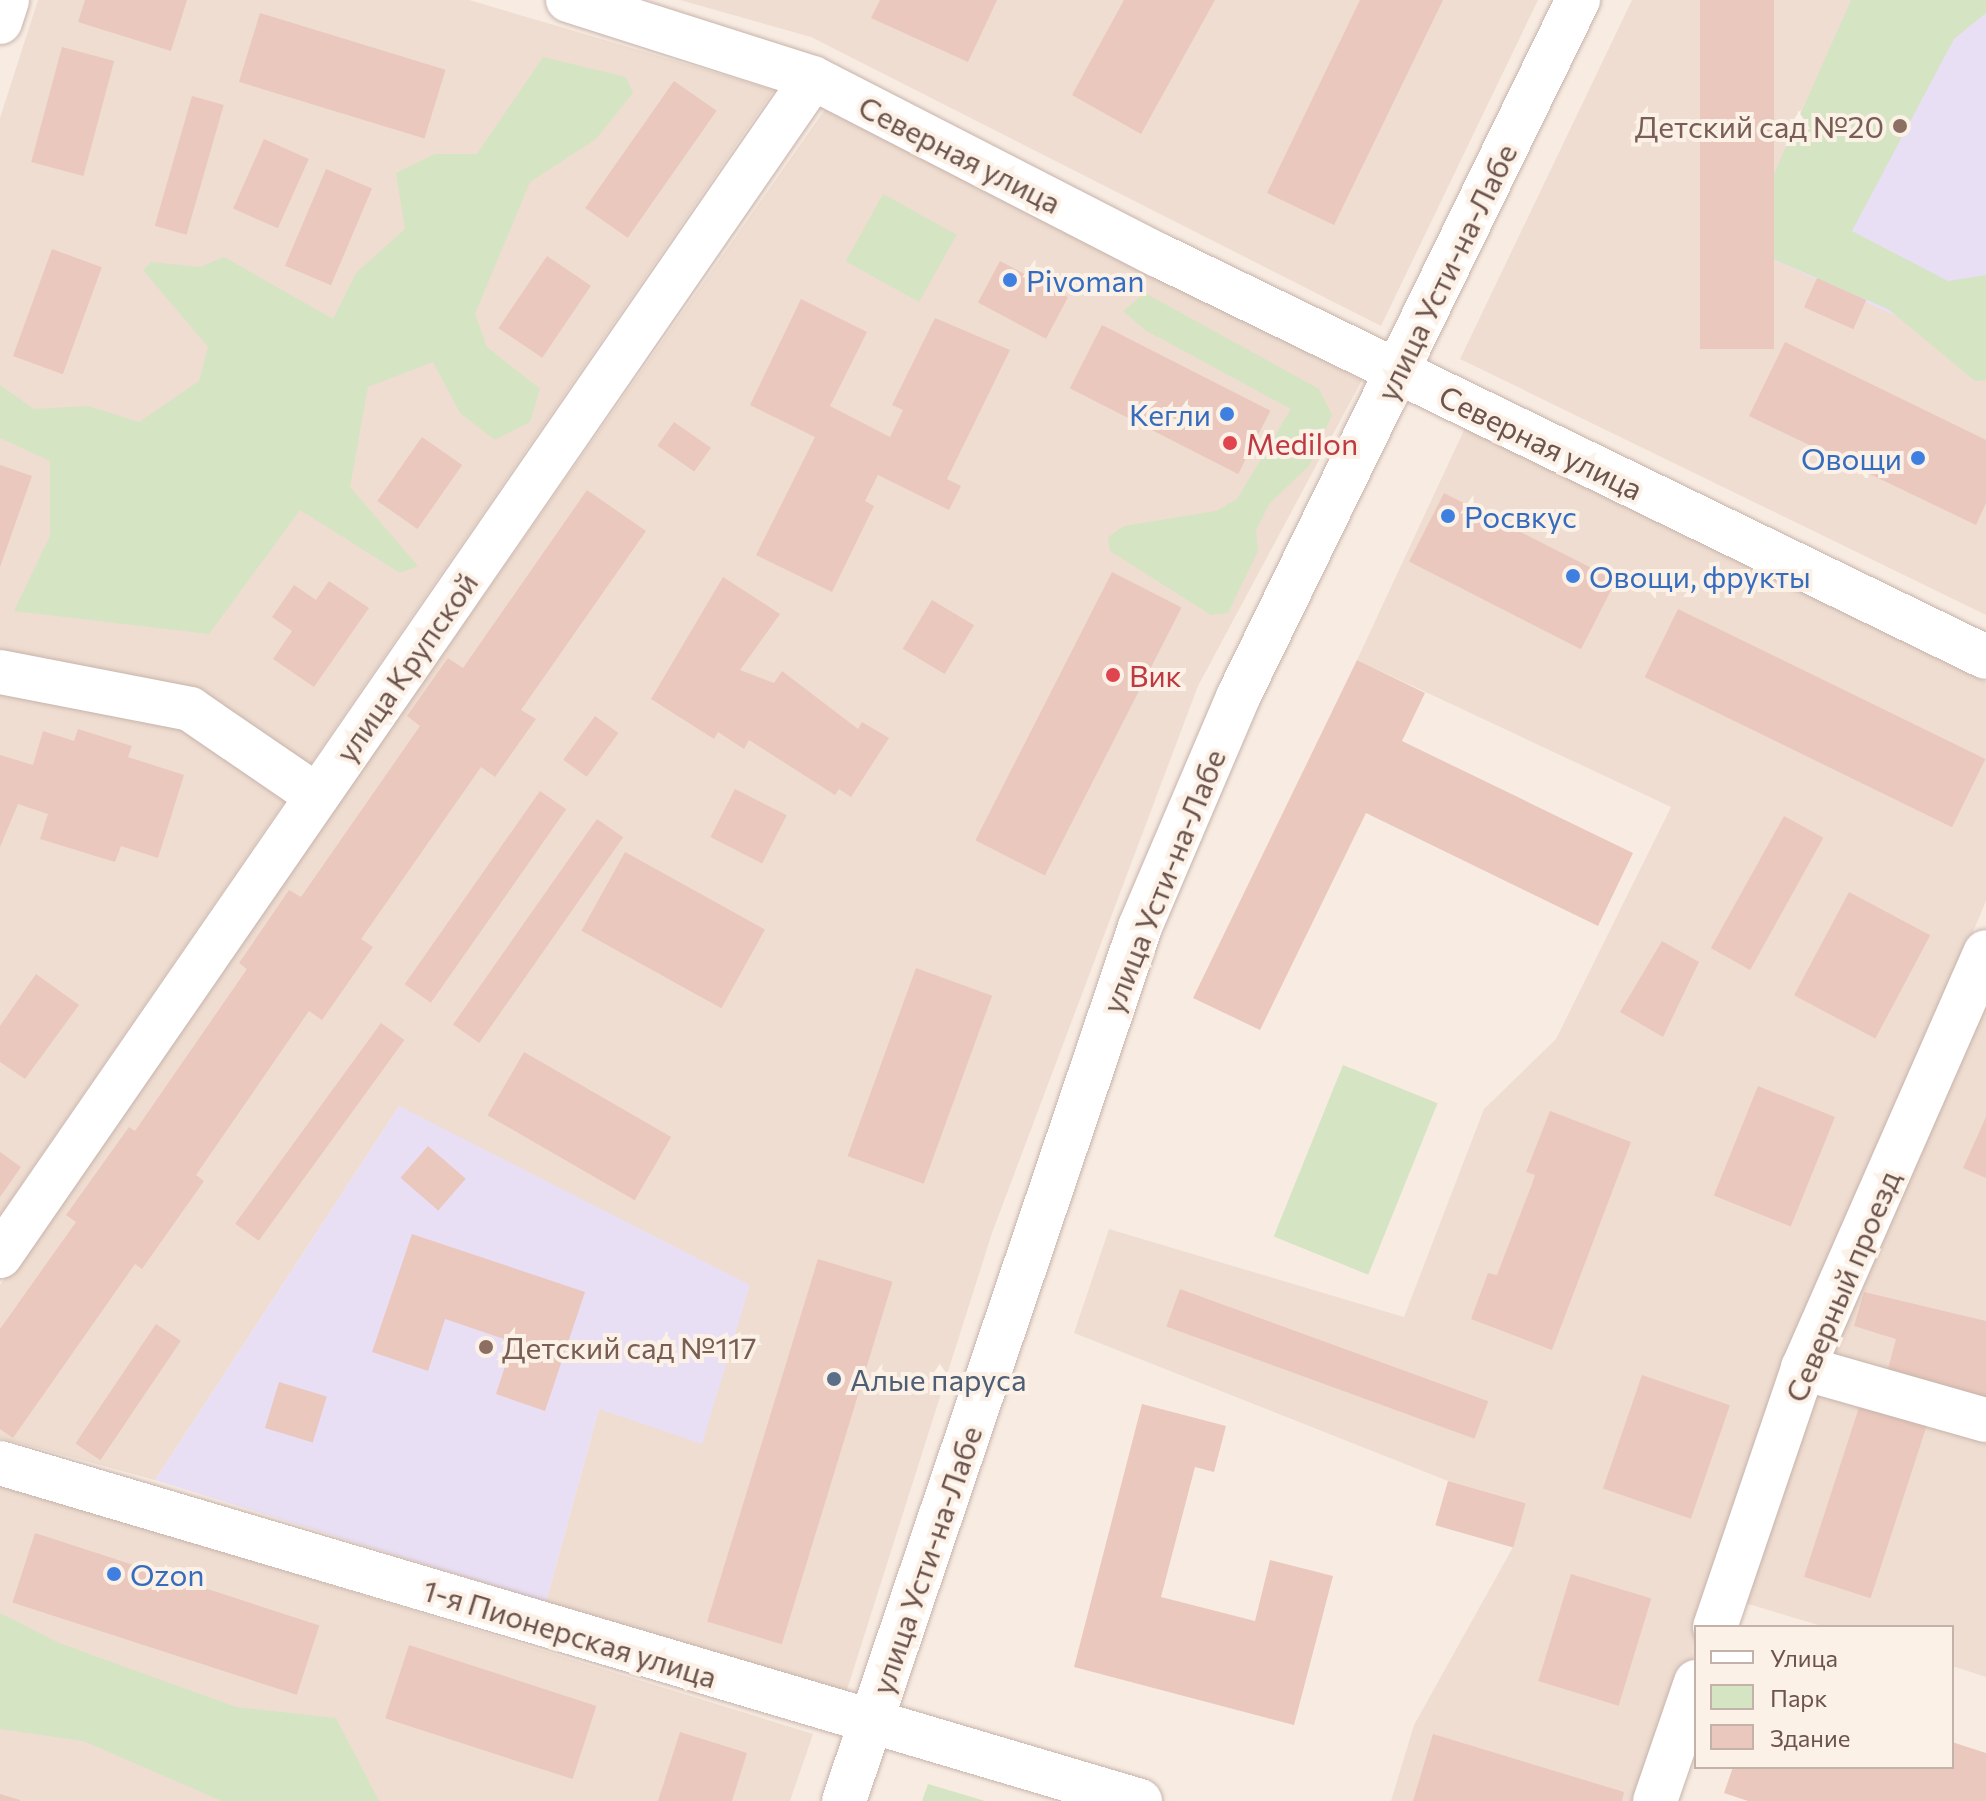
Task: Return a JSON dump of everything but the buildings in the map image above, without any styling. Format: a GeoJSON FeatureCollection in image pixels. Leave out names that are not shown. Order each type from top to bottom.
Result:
{"type":"FeatureCollection","features":[{"type":"Feature","properties":{"kind":"street"},"geometry":{"type":"LineString","coordinates":[[0,22],[7,0]]}},
{"type":"Feature","properties":{"kind":"street","name":"Северная улица"},"geometry":{"type":"LineString","coordinates":[[568,0],[813,78],[1397,372],[1986,657]]}},
{"type":"Feature","properties":{"kind":"street","name":"улица Усти-на-Лабе"},"geometry":{"type":"LineString","coordinates":[[844,1801],[1140,927],[1238,697],[1578,0]]}},
{"type":"Feature","properties":{"kind":"street","name":"улица Крупской"},"geometry":{"type":"LineString","coordinates":[[0,1256],[813,78]]}},
{"type":"Feature","properties":{"kind":"street"},"geometry":{"type":"LineString","coordinates":[[0,672],[190,709],[317,796]]}},
{"type":"Feature","properties":{"kind":"street","name":"Северный проезд"},"geometry":{"type":"LineString","coordinates":[[1716,1625],[1803,1368],[1986,952]]}},
{"type":"Feature","properties":{"kind":"street"},"geometry":{"type":"LineString","coordinates":[[1803,1368],[1986,1420]]}},
{"type":"Feature","properties":{"kind":"street","name":"1-я Пионерская улица"},"geometry":{"type":"LineString","coordinates":[[0,1463],[1140,1801]]}},
{"type":"Feature","properties":{"kind":"street"},"geometry":{"type":"LineString","coordinates":[[1655,1801],[1694,1688]]}},
{"type":"Feature","properties":{"kind":"shaded area"},"geometry":{"type":"Polygon","coordinates":[[[38,0],[469,0],[774,90],[0,1215],[0,118],[38,0]]]}},
{"type":"Feature","properties":{"kind":"shaded area"},"geometry":{"type":"Polygon","coordinates":[[[680,0],[1538,0],[1381,326],[811,37],[680,0]]]}},
{"type":"Feature","properties":{"kind":"shaded area"},"geometry":{"type":"Polygon","coordinates":[[[1632,0],[1870,0],[1758,252],[1986,357],[1986,615],[1460,359],[1632,0]]]}},
{"type":"Feature","properties":{"kind":"shaded area","name":"Детский сад №20"},"geometry":{"type":"Polygon","coordinates":[[[1870,0],[1986,0],[1986,357],[1757,252],[1870,0]]]}},
{"type":"Feature","properties":{"kind":"shaded area"},"geometry":{"type":"Polygon","coordinates":[[[826,108],[1362,380],[1198,686],[992,1233],[846,1693],[546,1602],[599,1409],[399,1106],[155,1480],[0,1438],[0,1285],[826,108]]]}},
{"type":"Feature","properties":{"kind":"shaded area"},"geometry":{"type":"Polygon","coordinates":[[[1465,428],[1986,682],[1986,901],[1792,1362],[1697,1625],[1694,1625],[1694,1656],[1646,1801],[1391,1801],[1414,1725],[1513,1547],[1526,1503],[1448,1481],[1074,1333],[1109,1229],[1404,1317],[1484,1109],[1556,1039],[1671,807],[1357,660],[1465,428]]]}},
{"type":"Feature","properties":{"kind":"shaded area"},"geometry":{"type":"Polygon","coordinates":[[[1986,1003],[1986,1677],[1954,1667],[1954,1625],[1818,1625],[1745,1603],[1825,1358],[1986,1003]]]}},
{"type":"Feature","properties":{"kind":"shaded area","name":"Детский сад №117"},"geometry":{"type":"Polygon","coordinates":[[[399,1106],[750,1285],[702,1444],[599,1409],[546,1602],[155,1480],[399,1106]]]}},
{"type":"Feature","properties":{"kind":"shaded area"},"geometry":{"type":"Polygon","coordinates":[[[0,1483],[813,1734],[790,1801],[0,1801],[0,1483]]]}},
{"type":"Feature","properties":{"kind":"green space","name":"Детский сад №20"},"geometry":{"type":"Polygon","coordinates":[[[1851,0],[1986,0],[1986,13],[1954,39],[1852,231],[1948,281],[1986,275],[1986,380],[1975,381],[1888,309],[1757,252],[1750,228],[1851,0]]]}},
{"type":"Feature","properties":{"kind":"green space"},"geometry":{"type":"Polygon","coordinates":[[[543,57],[626,77],[633,93],[596,139],[530,182],[475,314],[487,347],[540,389],[530,422],[495,440],[460,413],[433,362],[368,387],[350,487],[418,566],[400,573],[300,510],[209,634],[14,611],[50,536],[50,461],[0,438],[0,385],[34,409],[88,406],[139,422],[199,381],[208,347],[143,270],[151,262],[200,267],[224,257],[333,319],[356,273],[405,229],[396,173],[435,154],[477,154],[543,57]]]}},
{"type":"Feature","properties":{"kind":"green space"},"geometry":{"type":"Polygon","coordinates":[[[883,194],[956,235],[919,302],[846,261],[883,194]]]}},
{"type":"Feature","properties":{"kind":"green space"},"geometry":{"type":"Polygon","coordinates":[[[1145,293],[1319,389],[1332,415],[1309,466],[1270,503],[1256,530],[1258,551],[1228,613],[1211,615],[1110,551],[1108,537],[1124,526],[1216,511],[1237,499],[1291,409],[1145,330],[1123,311],[1145,293]]]}},
{"type":"Feature","properties":{"kind":"green space"},"geometry":{"type":"Polygon","coordinates":[[[1343,1065],[1438,1103],[1368,1275],[1274,1237],[1343,1065]]]}},
{"type":"Feature","properties":{"kind":"green space"},"geometry":{"type":"Polygon","coordinates":[[[0,1613],[59,1643],[236,1707],[336,1718],[379,1801],[222,1801],[83,1741],[0,1729],[0,1613]]]}},
{"type":"Feature","properties":{"kind":"green space"},"geometry":{"type":"Polygon","coordinates":[[[928,1784],[985,1801],[922,1801],[928,1784]]]}},
{"type":"Feature","properties":{"kind":"place","name":"Детский сад №20"},"geometry":{"type":"Point","coordinates":[1900,126]}},
{"type":"Feature","properties":{"kind":"place","name":"Pivoman"},"geometry":{"type":"Point","coordinates":[1010,280]}},
{"type":"Feature","properties":{"kind":"place","name":"Кегли"},"geometry":{"type":"Point","coordinates":[1227,414]}},
{"type":"Feature","properties":{"kind":"place","name":"Medilon"},"geometry":{"type":"Point","coordinates":[1230,443]}},
{"type":"Feature","properties":{"kind":"place","name":"Овощи"},"geometry":{"type":"Point","coordinates":[1918,458]}},
{"type":"Feature","properties":{"kind":"place","name":"Росвкус"},"geometry":{"type":"Point","coordinates":[1448,516]}},
{"type":"Feature","properties":{"kind":"place","name":"Овощи, фрукты"},"geometry":{"type":"Point","coordinates":[1573,576]}},
{"type":"Feature","properties":{"kind":"place","name":"Вик"},"geometry":{"type":"Point","coordinates":[1113,675]}},
{"type":"Feature","properties":{"kind":"place","name":"Детский сад №117"},"geometry":{"type":"Point","coordinates":[486,1347]}},
{"type":"Feature","properties":{"kind":"place","name":"Алые паруса"},"geometry":{"type":"Point","coordinates":[834,1379]}},
{"type":"Feature","properties":{"kind":"place","name":"Ozon"},"geometry":{"type":"Point","coordinates":[114,1574]}}]}
